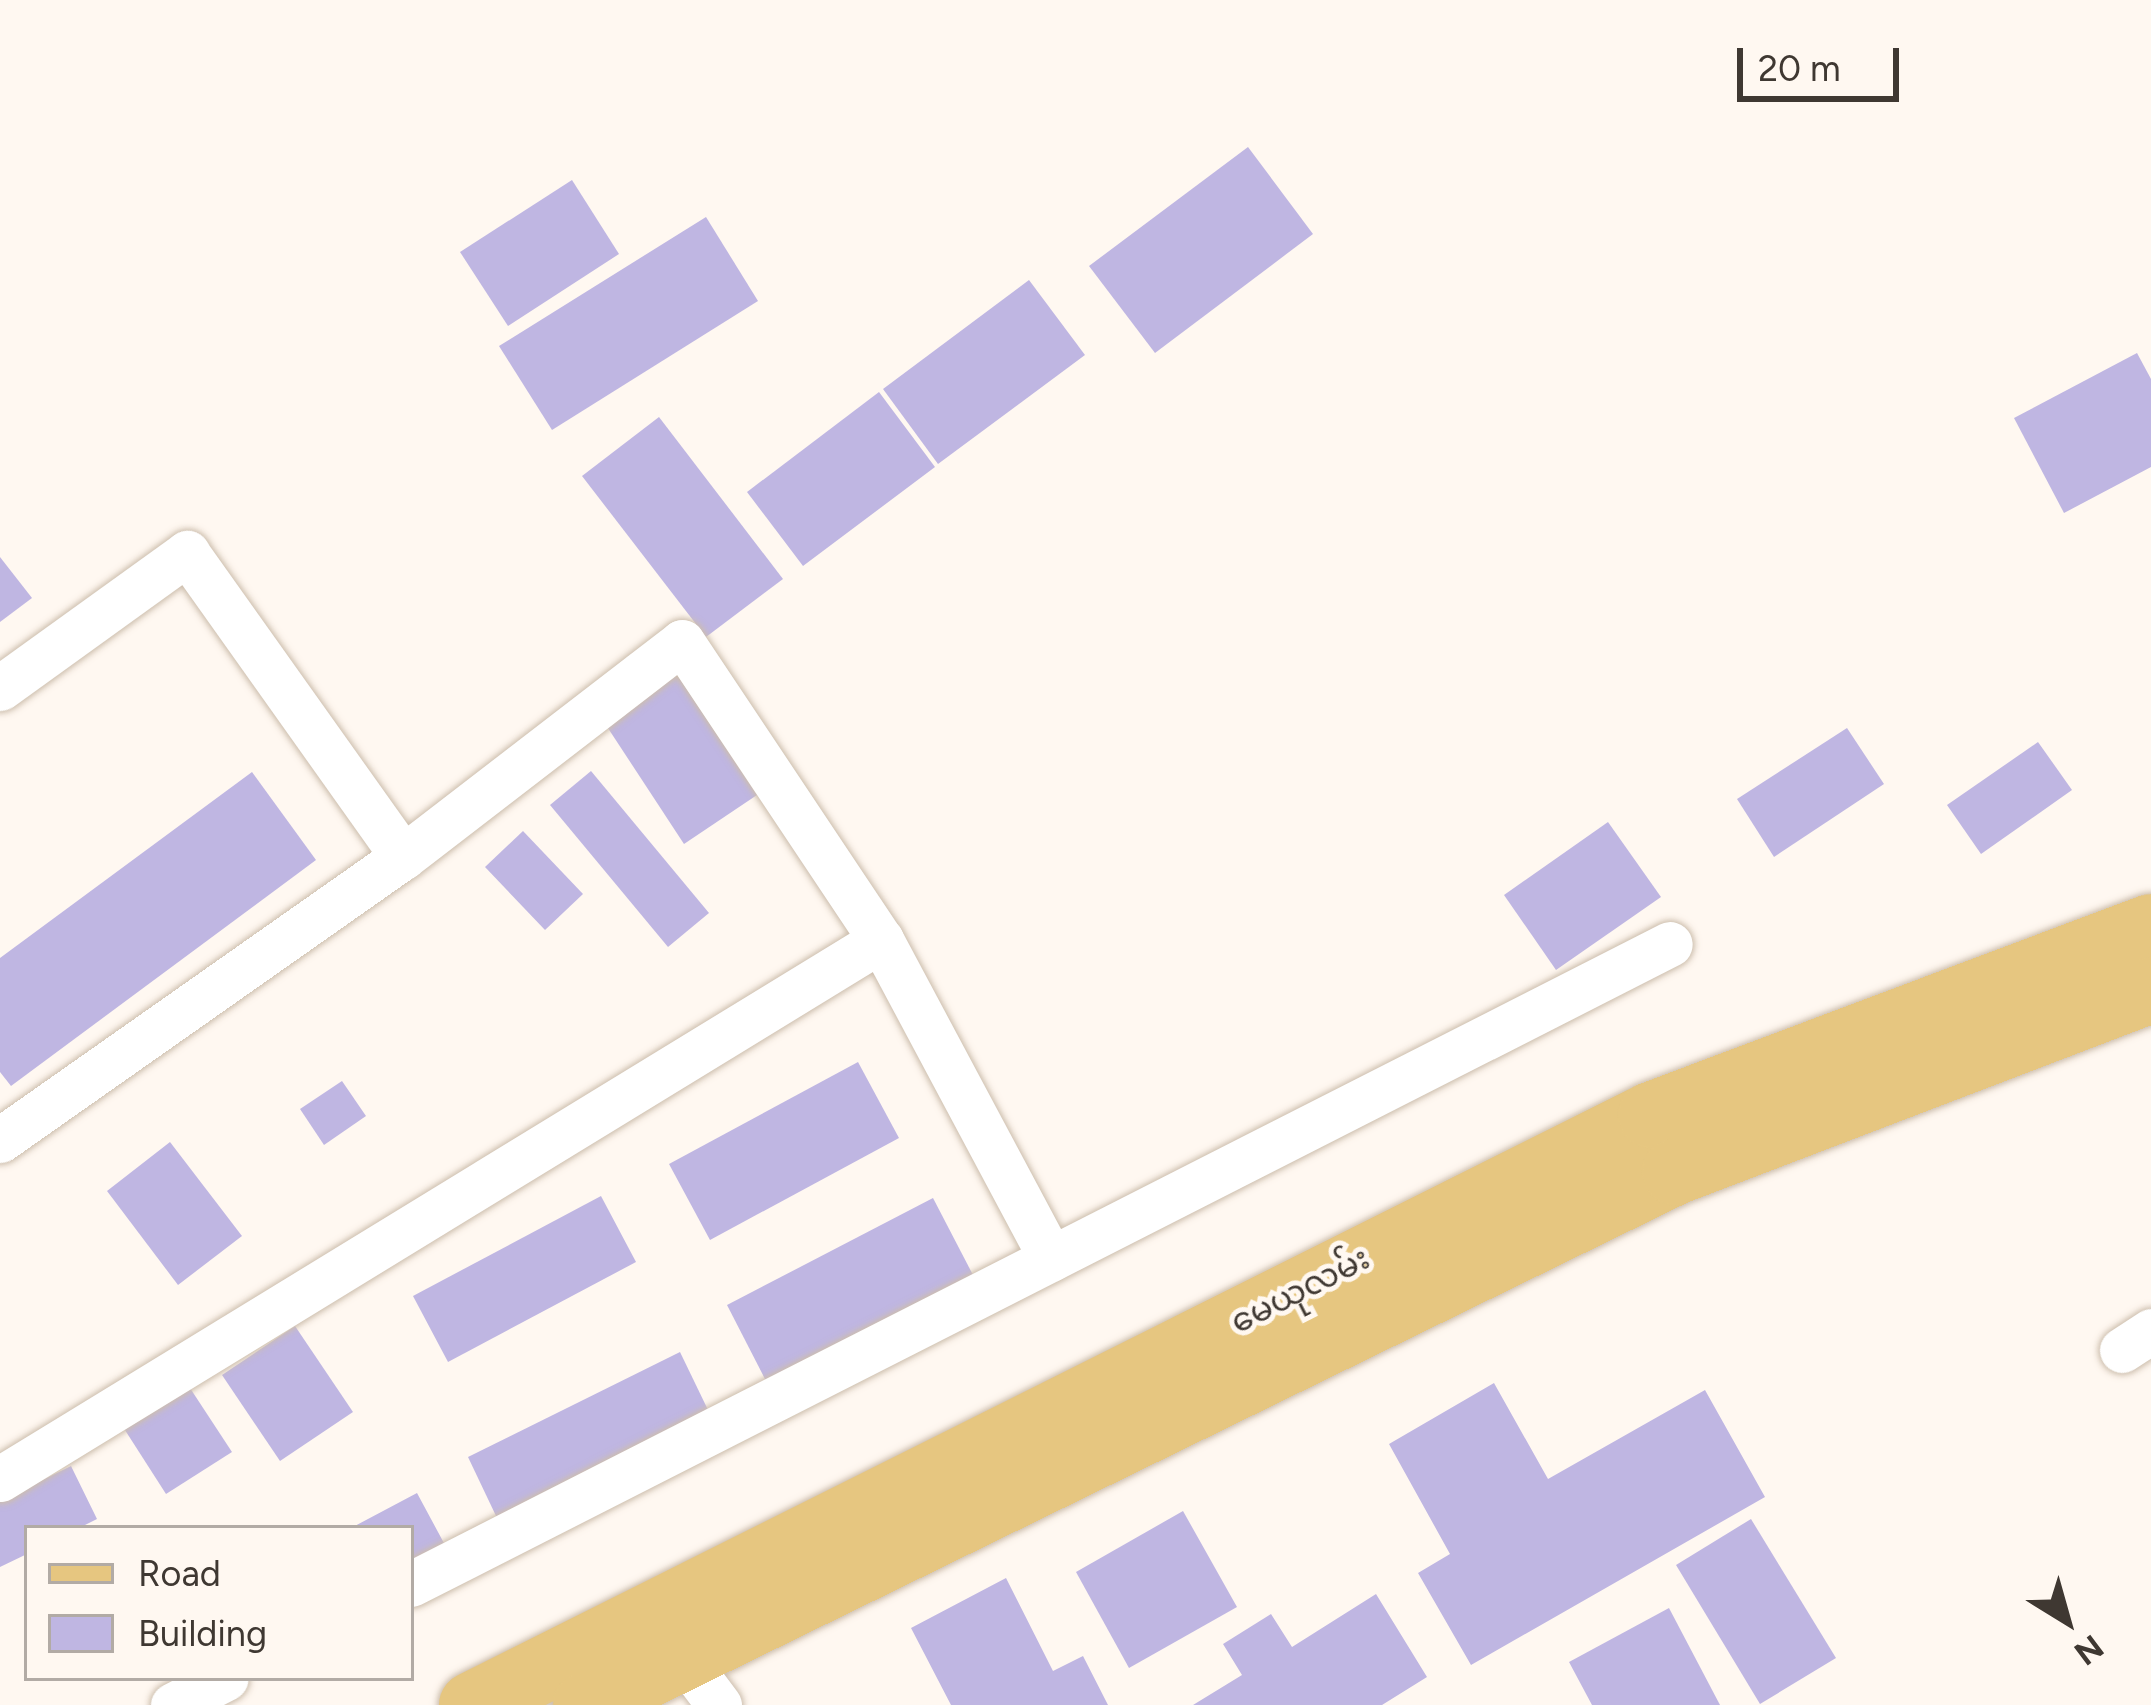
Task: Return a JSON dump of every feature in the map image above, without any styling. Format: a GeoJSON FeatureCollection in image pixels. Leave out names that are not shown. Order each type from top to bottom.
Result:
{"type":"FeatureCollection","features":[{"type":"Feature","properties":{"kind":"main road","name":"မေယုလမ်း"},"geometry":{"type":"LineString","coordinates":[[472,1705],[1651,1115],[2151,927]]}},
{"type":"Feature","properties":{"kind":"main road","name":"မေယုလမ်း"},"geometry":{"type":"LineString","coordinates":[[586,1705],[701,1681],[1675,1172],[2151,990]]}},
{"type":"Feature","properties":{"kind":"street"},"geometry":{"type":"LineString","coordinates":[[0,688],[187,553],[403,857]]}},
{"type":"Feature","properties":{"kind":"street"},"geometry":{"type":"LineString","coordinates":[[0,1140],[403,857],[682,642],[881,940],[1051,1258]]}},
{"type":"Feature","properties":{"kind":"street"},"geometry":{"type":"LineString","coordinates":[[0,1480],[881,940]]}},
{"type":"Feature","properties":{"kind":"street"},"geometry":{"type":"LineString","coordinates":[[414,1582],[1670,944]]}},
{"type":"Feature","properties":{"kind":"street"},"geometry":{"type":"LineString","coordinates":[[172,1705],[220,1681]]}},
{"type":"Feature","properties":{"kind":"building"},"geometry":{"type":"Polygon","coordinates":[[[1248,147],[1313,234],[1155,353],[1089,266],[1248,147]]]}},
{"type":"Feature","properties":{"kind":"building"},"geometry":{"type":"Polygon","coordinates":[[[572,180],[619,254],[508,326],[460,252],[572,180]]]}},
{"type":"Feature","properties":{"kind":"building"},"geometry":{"type":"Polygon","coordinates":[[[706,217],[758,301],[552,430],[499,346],[706,217]]]}},
{"type":"Feature","properties":{"kind":"building"},"geometry":{"type":"Polygon","coordinates":[[[1029,280],[1085,355],[938,464],[883,389],[1029,280]]]}},
{"type":"Feature","properties":{"kind":"building"},"geometry":{"type":"Polygon","coordinates":[[[2137,353],[2151,379],[2151,467],[2064,513],[2014,418],[2137,353]]]}},
{"type":"Feature","properties":{"kind":"building"},"geometry":{"type":"Polygon","coordinates":[[[879,392],[935,467],[803,566],[747,492],[879,392]]]}},
{"type":"Feature","properties":{"kind":"building"},"geometry":{"type":"Polygon","coordinates":[[[659,417],[783,579],[706,637],[582,476],[659,417]]]}},
{"type":"Feature","properties":{"kind":"building"},"geometry":{"type":"Polygon","coordinates":[[[0,557],[32,598],[0,622],[0,557]]]}},
{"type":"Feature","properties":{"kind":"building"},"geometry":{"type":"Polygon","coordinates":[[[674,670],[757,795],[684,844],[602,719],[674,670]]]}},
{"type":"Feature","properties":{"kind":"building"},"geometry":{"type":"Polygon","coordinates":[[[1847,728],[1884,784],[1774,857],[1737,799],[1847,728]]]}},
{"type":"Feature","properties":{"kind":"building"},"geometry":{"type":"Polygon","coordinates":[[[2038,742],[2072,790],[1981,854],[1947,805],[2038,742]]]}},
{"type":"Feature","properties":{"kind":"building"},"geometry":{"type":"Polygon","coordinates":[[[591,771],[709,913],[668,947],[550,805],[591,771]]]}},
{"type":"Feature","properties":{"kind":"building"},"geometry":{"type":"Polygon","coordinates":[[[252,772],[316,860],[11,1086],[0,1072],[0,958],[252,772]]]}},
{"type":"Feature","properties":{"kind":"building"},"geometry":{"type":"Polygon","coordinates":[[[1608,822],[1661,897],[1556,970],[1504,895],[1608,822]]]}},
{"type":"Feature","properties":{"kind":"building"},"geometry":{"type":"Polygon","coordinates":[[[523,831],[583,894],[545,930],[485,867],[523,831]]]}},
{"type":"Feature","properties":{"kind":"building"},"geometry":{"type":"Polygon","coordinates":[[[858,1062],[899,1138],[710,1240],[669,1164],[858,1062]]]}},
{"type":"Feature","properties":{"kind":"building"},"geometry":{"type":"Polygon","coordinates":[[[342,1081],[366,1116],[324,1145],[300,1109],[342,1081]]]}},
{"type":"Feature","properties":{"kind":"building"},"geometry":{"type":"Polygon","coordinates":[[[170,1142],[242,1236],[178,1285],[107,1191],[170,1142]]]}},
{"type":"Feature","properties":{"kind":"building"},"geometry":{"type":"Polygon","coordinates":[[[601,1196],[636,1262],[448,1362],[413,1296],[601,1196]]]}},
{"type":"Feature","properties":{"kind":"building"},"geometry":{"type":"Polygon","coordinates":[[[933,1198],[973,1275],[766,1381],[727,1305],[933,1198]]]}},
{"type":"Feature","properties":{"kind":"building"},"geometry":{"type":"Polygon","coordinates":[[[295,1326],[353,1412],[280,1461],[222,1375],[295,1326]]]}},
{"type":"Feature","properties":{"kind":"building"},"geometry":{"type":"Polygon","coordinates":[[[680,1352],[709,1412],[497,1518],[468,1457],[680,1352]]]}},
{"type":"Feature","properties":{"kind":"building"},"geometry":{"type":"Polygon","coordinates":[[[1494,1383],[1548,1479],[1705,1390],[1765,1497],[1471,1665],[1418,1573],[1450,1554],[1389,1444],[1494,1383]]]}},
{"type":"Feature","properties":{"kind":"building"},"geometry":{"type":"Polygon","coordinates":[[[188,1385],[232,1452],[166,1494],[123,1427],[188,1385]]]}},
{"type":"Feature","properties":{"kind":"building"},"geometry":{"type":"Polygon","coordinates":[[[71,1466],[97,1519],[85,1525],[24,1525],[24,1555],[0,1567],[0,1501],[71,1466]]]}},
{"type":"Feature","properties":{"kind":"building"},"geometry":{"type":"Polygon","coordinates":[[[417,1493],[445,1545],[414,1562],[414,1525],[357,1525],[417,1493]]]}},
{"type":"Feature","properties":{"kind":"building"},"geometry":{"type":"Polygon","coordinates":[[[1183,1511],[1237,1607],[1129,1668],[1076,1572],[1183,1511]]]}},
{"type":"Feature","properties":{"kind":"building"},"geometry":{"type":"Polygon","coordinates":[[[1751,1519],[1836,1658],[1760,1704],[1676,1565],[1751,1519]]]}},
{"type":"Feature","properties":{"kind":"building"},"geometry":{"type":"Polygon","coordinates":[[[1006,1578],[1053,1671],[1083,1656],[1108,1705],[951,1705],[911,1628],[1006,1578]]]}},
{"type":"Feature","properties":{"kind":"building"},"geometry":{"type":"Polygon","coordinates":[[[1376,1594],[1427,1677],[1382,1705],[1193,1705],[1242,1675],[1223,1644],[1271,1614],[1292,1647],[1376,1594]]]}},
{"type":"Feature","properties":{"kind":"building"},"geometry":{"type":"Polygon","coordinates":[[[1669,1608],[1720,1705],[1592,1705],[1569,1662],[1669,1608]]]}}]}
